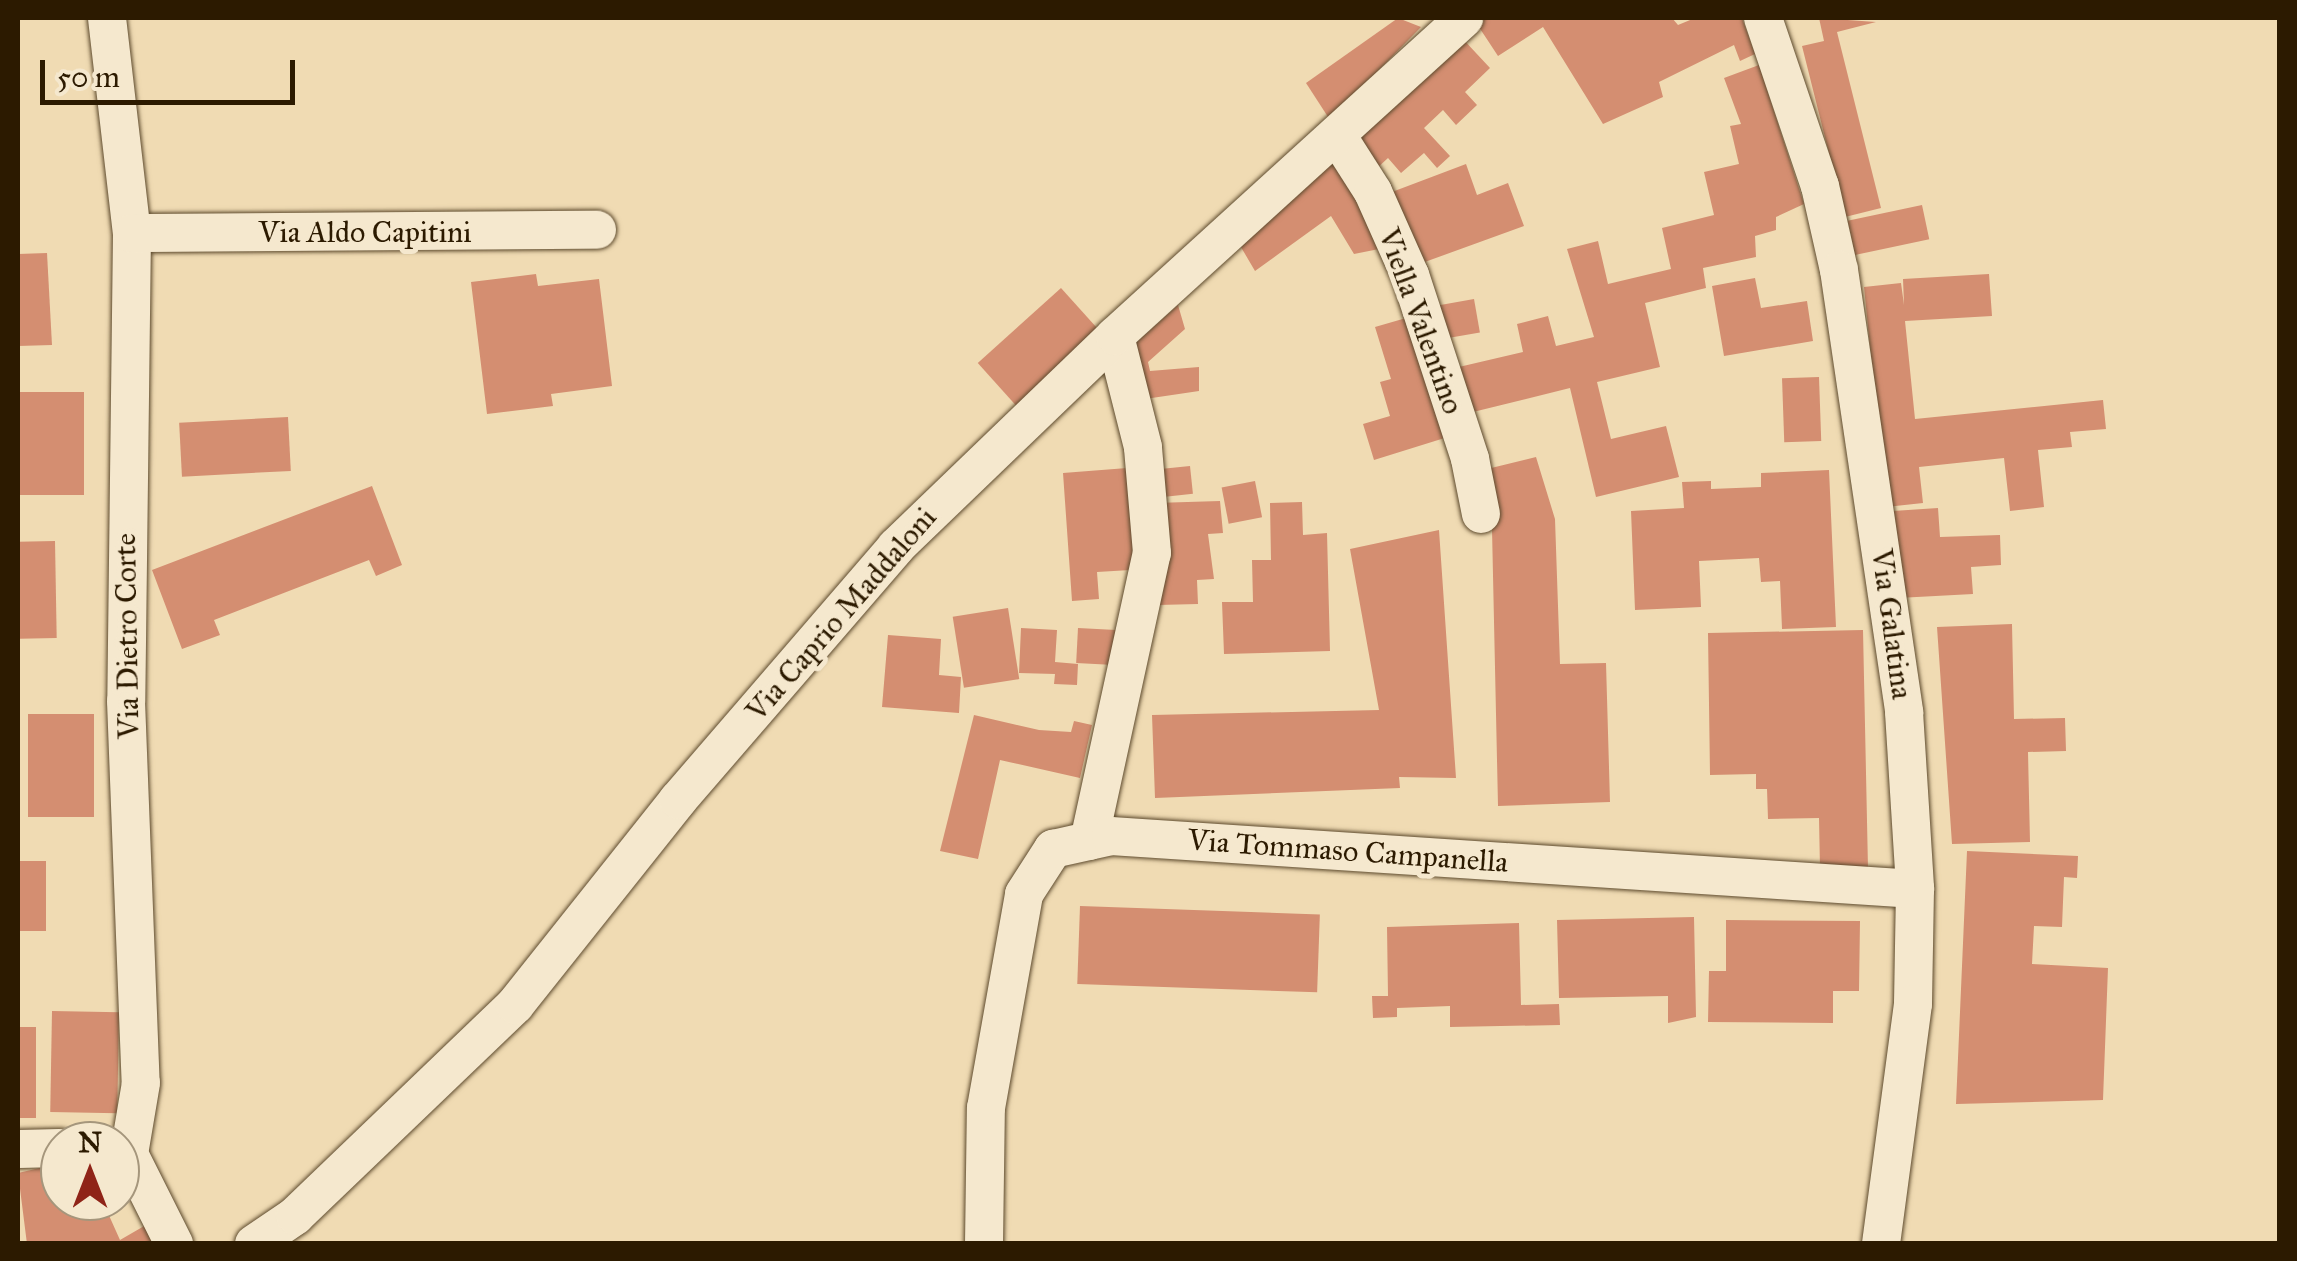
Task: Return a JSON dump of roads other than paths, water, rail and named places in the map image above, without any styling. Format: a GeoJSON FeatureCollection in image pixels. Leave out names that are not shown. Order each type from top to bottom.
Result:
{"type":"FeatureCollection","features":[{"type":"Feature","properties":{"kind":"street","name":"Via Dietro Corte"},"geometry":{"type":"LineString","coordinates":[[108,18],[132,233],[126,682],[140,1082],[131,1121]]}},
{"type":"Feature","properties":{"kind":"street","name":"Via Caprio Maddaloni"},"geometry":{"type":"LineString","coordinates":[[254,1244],[295,1216],[515,1005],[678,800],[896,547],[1115,336],[1338,137],[1464,18]]}},
{"type":"Feature","properties":{"kind":"street","name":"Via Galatina"},"geometry":{"type":"LineString","coordinates":[[1763,18],[1820,186],[1839,270],[1896,636],[1915,889],[1913,1004],[1882,1244]]}},
{"type":"Feature","properties":{"kind":"street","name":"Viella Valentino"},"geometry":{"type":"LineString","coordinates":[[1338,137],[1373,192],[1410,275],[1481,514]]}},
{"type":"Feature","properties":{"kind":"street","name":"Via Aldo Capitini"},"geometry":{"type":"LineString","coordinates":[[132,233],[597,230]]}},
{"type":"Feature","properties":{"kind":"street"},"geometry":{"type":"LineString","coordinates":[[1089,841],[1152,553],[1143,447],[1115,336]]}},
{"type":"Feature","properties":{"kind":"street","name":"Via Tommaso Campanella"},"geometry":{"type":"LineString","coordinates":[[984,1244],[986,1108],[1024,894],[1053,849],[1111,836],[1915,889]]}},
{"type":"Feature","properties":{"kind":"street","name":"Via Dietro Corte"},"geometry":{"type":"LineString","coordinates":[[140,1182],[174,1244]]}}]}
